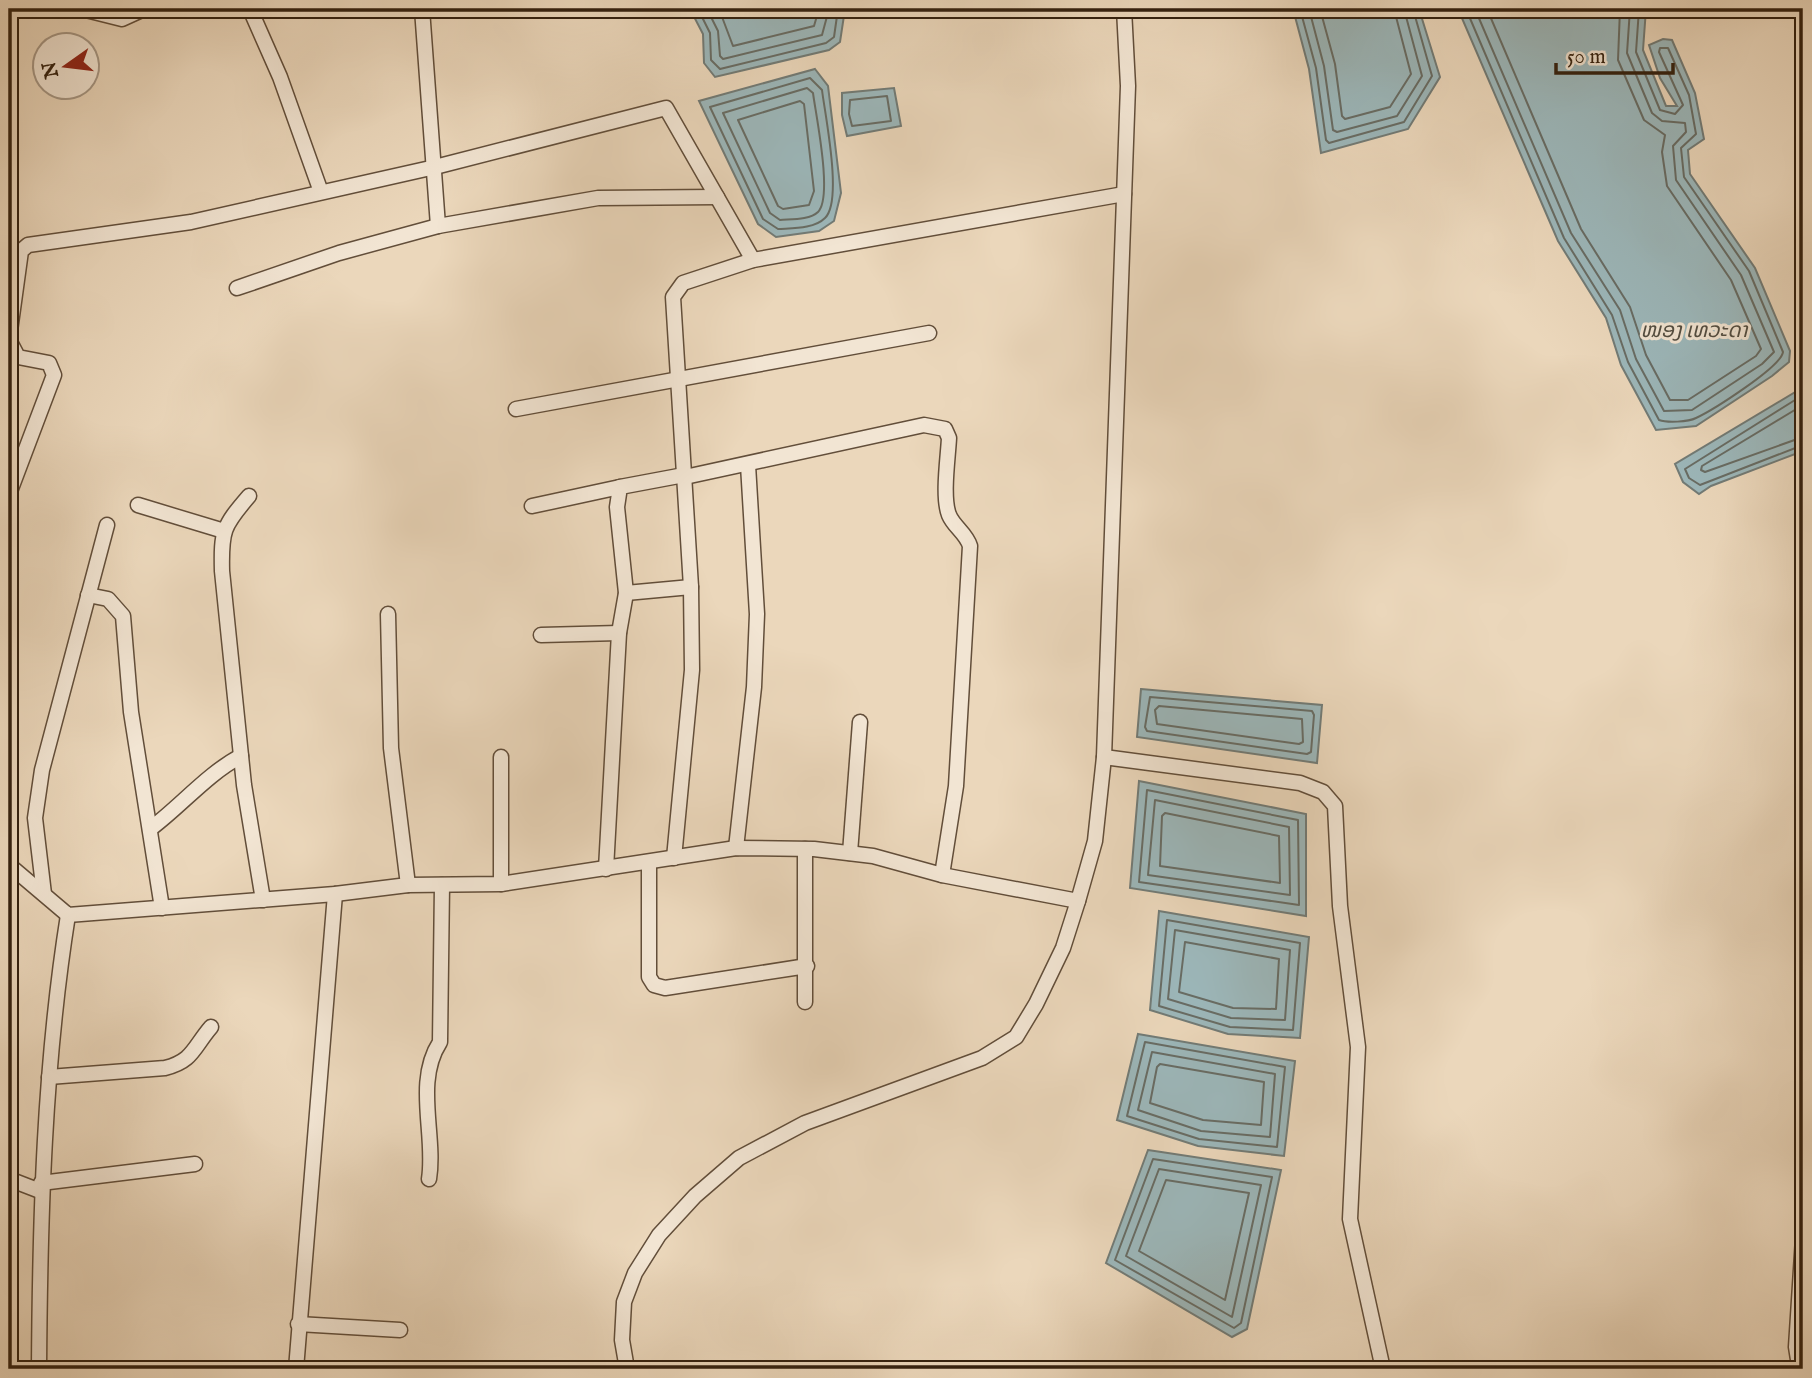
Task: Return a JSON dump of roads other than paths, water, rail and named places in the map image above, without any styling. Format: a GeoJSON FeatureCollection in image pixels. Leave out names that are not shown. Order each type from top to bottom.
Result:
{"type":"FeatureCollection","features":[{"type":"Feature","properties":{"kind":"street"},"geometry":{"type":"LineString","coordinates":[[82,9],[122,19],[144,9]]}},
{"type":"Feature","properties":{"kind":"street"},"geometry":{"type":"LineString","coordinates":[[250,9],[280,77],[321,192]]}},
{"type":"Feature","properties":{"kind":"street"},"geometry":{"type":"LineString","coordinates":[[422,9],[438,226]]}},
{"type":"Feature","properties":{"kind":"street"},"geometry":{"type":"LineString","coordinates":[[627,1369],[622,1340],[624,1302],[635,1273],[659,1235],[695,1196],[739,1157],[775,1136],[982,1058],[1016,1037],[1036,1004],[1063,948],[1095,841],[1104,757],[1128,86],[1124,9]]}},
{"type":"Feature","properties":{"kind":"street"},"geometry":{"type":"LineString","coordinates":[[9,494],[54,375],[48,363],[18,357],[9,339],[21,251],[28,245],[43,240],[191,222],[435,167],[666,108],[753,260]]}},
{"type":"Feature","properties":{"kind":"street"},"geometry":{"type":"LineString","coordinates":[[674,858],[692,670],[691,587],[673,297],[676,289],[683,283],[753,260],[1124,194]]}},
{"type":"Feature","properties":{"kind":"street"},"geometry":{"type":"LineString","coordinates":[[237,288],[339,253],[438,226],[598,198],[717,197]]}},
{"type":"Feature","properties":{"kind":"street"},"geometry":{"type":"LineString","coordinates":[[516,409],[929,333]]}},
{"type":"Feature","properties":{"kind":"street"},"geometry":{"type":"LineString","coordinates":[[533,506],[620,487],[748,465],[924,425],[945,429],[948,438],[949,516],[967,536],[970,547],[956,786],[942,875]]}},
{"type":"Feature","properties":{"kind":"street"},"geometry":{"type":"LineString","coordinates":[[736,848],[754,687],[757,614],[748,465]]}},
{"type":"Feature","properties":{"kind":"street"},"geometry":{"type":"LineString","coordinates":[[606,869],[620,633],[626,593],[617,507],[620,487]]}},
{"type":"Feature","properties":{"kind":"street"},"geometry":{"type":"LineString","coordinates":[[249,496],[226,523],[222,571],[241,756],[263,900]]}},
{"type":"Feature","properties":{"kind":"street"},"geometry":{"type":"LineString","coordinates":[[138,505],[224,531]]}},
{"type":"Feature","properties":{"kind":"street"},"geometry":{"type":"LineString","coordinates":[[44,894],[35,818],[42,770],[107,525]]}},
{"type":"Feature","properties":{"kind":"street"},"geometry":{"type":"LineString","coordinates":[[626,593],[691,587]]}},
{"type":"Feature","properties":{"kind":"street"},"geometry":{"type":"LineString","coordinates":[[88,594],[108,599],[123,616],[131,712],[162,908]]}},
{"type":"Feature","properties":{"kind":"street"},"geometry":{"type":"LineString","coordinates":[[388,614],[391,748],[408,885]]}},
{"type":"Feature","properties":{"kind":"street"},"geometry":{"type":"LineString","coordinates":[[541,635],[620,633]]}},
{"type":"Feature","properties":{"kind":"street"},"geometry":{"type":"LineString","coordinates":[[850,853],[860,722]]}},
{"type":"Feature","properties":{"kind":"street"},"geometry":{"type":"LineString","coordinates":[[150,829],[186,801],[215,771],[241,756]]}},
{"type":"Feature","properties":{"kind":"street"},"geometry":{"type":"LineString","coordinates":[[501,757],[501,884]]}},
{"type":"Feature","properties":{"kind":"street"},"geometry":{"type":"LineString","coordinates":[[1104,757],[1300,783],[1323,792],[1335,806],[1340,906],[1358,1047],[1350,1219],[1383,1369]]}},
{"type":"Feature","properties":{"kind":"street"},"geometry":{"type":"LineString","coordinates":[[9,866],[68,915],[335,894],[408,885],[501,884],[736,848],[805,849],[873,856],[942,875],[1078,901]]}},
{"type":"Feature","properties":{"kind":"street"},"geometry":{"type":"LineString","coordinates":[[805,849],[805,1003]]}},
{"type":"Feature","properties":{"kind":"street"},"geometry":{"type":"LineString","coordinates":[[649,862],[649,977],[654,985],[665,988],[807,966]]}},
{"type":"Feature","properties":{"kind":"street"},"geometry":{"type":"LineString","coordinates":[[429,1179],[427,1092],[433,1053],[440,1042],[442,884]]}},
{"type":"Feature","properties":{"kind":"street"},"geometry":{"type":"LineString","coordinates":[[296,1369],[335,894]]}},
{"type":"Feature","properties":{"kind":"street"},"geometry":{"type":"LineString","coordinates":[[39,1369],[41,1187],[54,1005],[68,915]]}},
{"type":"Feature","properties":{"kind":"street"},"geometry":{"type":"LineString","coordinates":[[49,1077],[164,1068],[182,1063],[191,1057],[211,1027]]}},
{"type":"Feature","properties":{"kind":"street"},"geometry":{"type":"LineString","coordinates":[[9,1179],[41,1187],[195,1164]]}},
{"type":"Feature","properties":{"kind":"street"},"geometry":{"type":"LineString","coordinates":[[1799,1366],[1796,1347],[1800,1243],[1803,1238]]}},
{"type":"Feature","properties":{"kind":"street"},"geometry":{"type":"LineString","coordinates":[[298,1324],[400,1330]]}},
{"type":"Feature","properties":{"kind":"water"},"geometry":{"type":"Polygon","coordinates":[[[690,9],[845,9],[840,42],[829,50],[715,77],[704,63],[703,34],[690,9]]]}},
{"type":"Feature","properties":{"kind":"water"},"geometry":{"type":"Polygon","coordinates":[[[1293,9],[1419,9],[1440,77],[1408,129],[1321,153],[1309,69],[1293,9]]]}},
{"type":"Feature","properties":{"kind":"water","name":"ໜອງ ເທວະດາ"},"geometry":{"type":"Polygon","coordinates":[[[1458,9],[1646,9],[1643,50],[1666,106],[1677,106],[1660,78],[1649,45],[1663,39],[1672,40],[1695,93],[1704,139],[1688,150],[1690,174],[1755,268],[1790,351],[1789,362],[1696,426],[1656,430],[1621,365],[1606,318],[1558,241],[1458,9]]]}},
{"type":"Feature","properties":{"kind":"water"},"geometry":{"type":"Polygon","coordinates":[[[815,69],[828,86],[841,193],[834,221],[819,231],[776,237],[758,224],[699,101],[815,69]]]}},
{"type":"Feature","properties":{"kind":"water"},"geometry":{"type":"Polygon","coordinates":[[[894,88],[901,126],[847,136],[842,115],[842,93],[894,88]]]}},
{"type":"Feature","properties":{"kind":"water"},"geometry":{"type":"Polygon","coordinates":[[[1802,388],[1803,451],[1711,486],[1699,494],[1683,482],[1675,464],[1802,388]]]}},
{"type":"Feature","properties":{"kind":"water"},"geometry":{"type":"Polygon","coordinates":[[[1141,689],[1322,705],[1317,763],[1137,737],[1141,689]]]}},
{"type":"Feature","properties":{"kind":"water"},"geometry":{"type":"Polygon","coordinates":[[[1139,781],[1306,814],[1306,916],[1130,888],[1139,781]]]}},
{"type":"Feature","properties":{"kind":"water"},"geometry":{"type":"Polygon","coordinates":[[[1159,911],[1309,937],[1300,1038],[1228,1034],[1150,1010],[1159,911]]]}},
{"type":"Feature","properties":{"kind":"water"},"geometry":{"type":"Polygon","coordinates":[[[1138,1034],[1295,1061],[1284,1156],[1198,1146],[1117,1120],[1138,1034]]]}},
{"type":"Feature","properties":{"kind":"water"},"geometry":{"type":"Polygon","coordinates":[[[1148,1150],[1281,1170],[1247,1329],[1232,1337],[1106,1263],[1148,1150]]]}}]}
